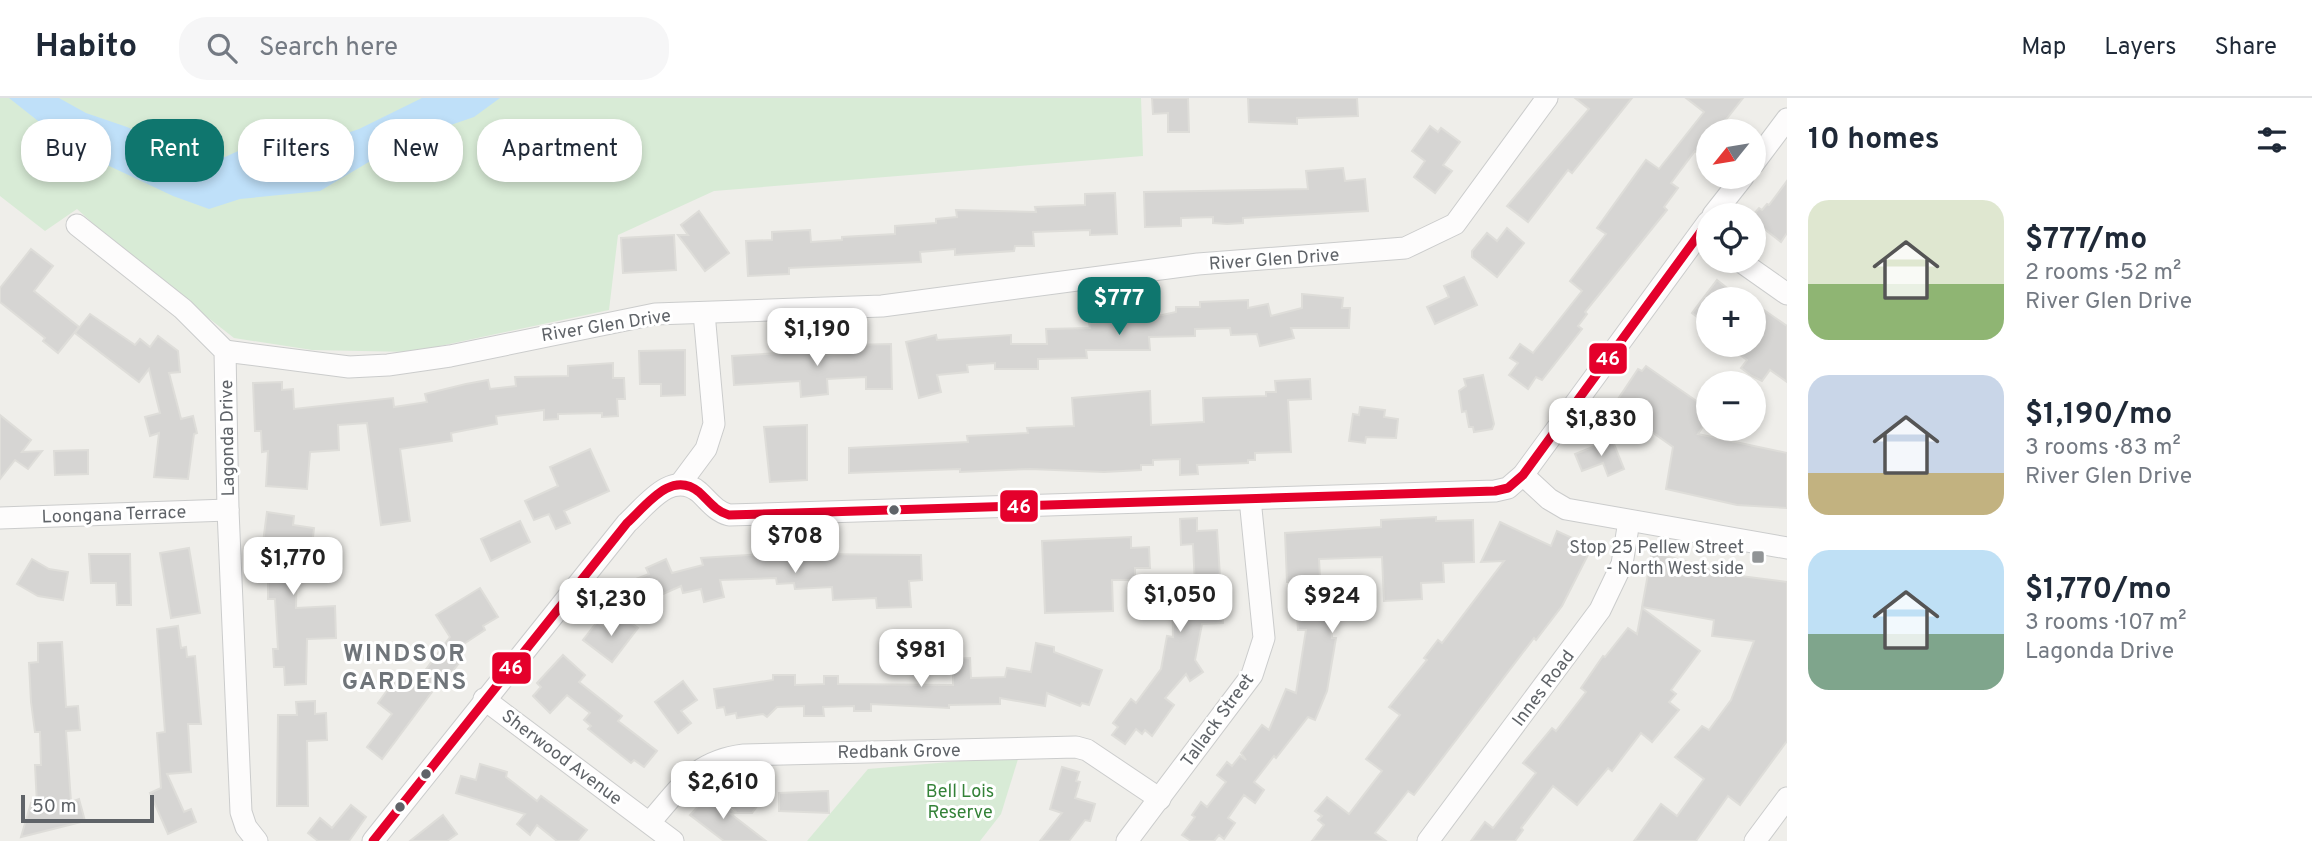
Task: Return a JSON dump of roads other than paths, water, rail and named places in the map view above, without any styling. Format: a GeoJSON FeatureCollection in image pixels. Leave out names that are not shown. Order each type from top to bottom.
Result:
{"type":"FeatureCollection","features":[{"type":"Feature","properties":{"kind":"street","name":"River Glen Drive"},"geometry":{"type":"LineString","coordinates":[[225,351],[349,367],[387,365],[450,356],[632,317],[882,306],[1198,264],[1405,248],[1455,224],[1547,98]]}},
{"type":"Feature","properties":{"kind":"street"},"geometry":{"type":"LineString","coordinates":[[1766,147],[1787,119]]}},
{"type":"Feature","properties":{"kind":"street"},"geometry":{"type":"LineString","coordinates":[[77,225],[184,309],[225,351]]}},
{"type":"Feature","properties":{"kind":"street"},"geometry":{"type":"LineString","coordinates":[[680,484],[699,492],[715,508],[729,515],[1495,491],[1508,488],[1523,475],[1696,242]]}},
{"type":"Feature","properties":{"kind":"street"},"geometry":{"type":"LineString","coordinates":[[1757,273],[1787,294]]}},
{"type":"Feature","properties":{"kind":"street"},"geometry":{"type":"LineString","coordinates":[[373,841],[627,523],[662,490],[680,484],[706,449],[714,424],[704,313]]}},
{"type":"Feature","properties":{"kind":"street","name":"Lagonda Drive"},"geometry":{"type":"LineString","coordinates":[[225,351],[228,510],[240,812],[246,827],[257,841]]}},
{"type":"Feature","properties":{"kind":"street"},"geometry":{"type":"LineString","coordinates":[[1523,475],[1549,499],[1566,509],[1787,548]]}},
{"type":"Feature","properties":{"kind":"street","name":"Tallack Street"},"geometry":{"type":"LineString","coordinates":[[1127,841],[1252,675],[1264,638],[1250,499]]}},
{"type":"Feature","properties":{"kind":"street","name":"Loongana Terrace"},"geometry":{"type":"LineString","coordinates":[[0,518],[228,510]]}},
{"type":"Feature","properties":{"kind":"street","name":"Innes Road"},"geometry":{"type":"LineString","coordinates":[[1428,841],[1600,610],[1622,564],[1629,521]]}},
{"type":"Feature","properties":{"kind":"street","name":"Sherwood Avenue"},"geometry":{"type":"LineString","coordinates":[[484,699],[673,841]]}},
{"type":"Feature","properties":{"kind":"street","name":"Redbank Grove"},"geometry":{"type":"LineString","coordinates":[[650,822],[703,766],[722,758],[744,755],[1076,747],[1087,750],[1160,799]]}},
{"type":"Feature","properties":{"kind":"street"},"geometry":{"type":"LineString","coordinates":[[1755,841],[1787,798]]}},
{"type":"Feature","properties":{"kind":"water"},"geometry":{"type":"Polygon","coordinates":[[[9,98],[59,98],[104,119],[36,119],[9,98]]]}},
{"type":"Feature","properties":{"kind":"water"},"geometry":{"type":"Polygon","coordinates":[[[422,98],[500,98],[474,117],[463,121],[379,119],[422,98]]]}},
{"type":"Feature","properties":{"kind":"water"},"geometry":{"type":"Polygon","coordinates":[[[111,122],[125,126],[125,173],[111,167],[111,122]]]}},
{"type":"Feature","properties":{"kind":"water"},"geometry":{"type":"Polygon","coordinates":[[[368,125],[368,162],[354,171],[354,131],[368,125]]]}},
{"type":"Feature","properties":{"kind":"water"},"geometry":{"type":"Polygon","coordinates":[[[238,151],[238,182],[335,182],[320,191],[240,199],[209,209],[143,182],[224,182],[224,157],[238,151]]]}},
{"type":"Feature","properties":{"kind":"place","name":"Stop 25 Pellew Street - North West side"},"geometry":{"type":"Point","coordinates":[1758,557]}},
{"type":"Feature","properties":{"kind":"district","name":"WINDSOR GARDENS"},"geometry":{"type":"Point","coordinates":[405,667]}},
{"type":"Feature","properties":{"kind":"park label","name":"Bell Lois Reserve"},"geometry":{"type":"Point","coordinates":[960,801]}}]}
